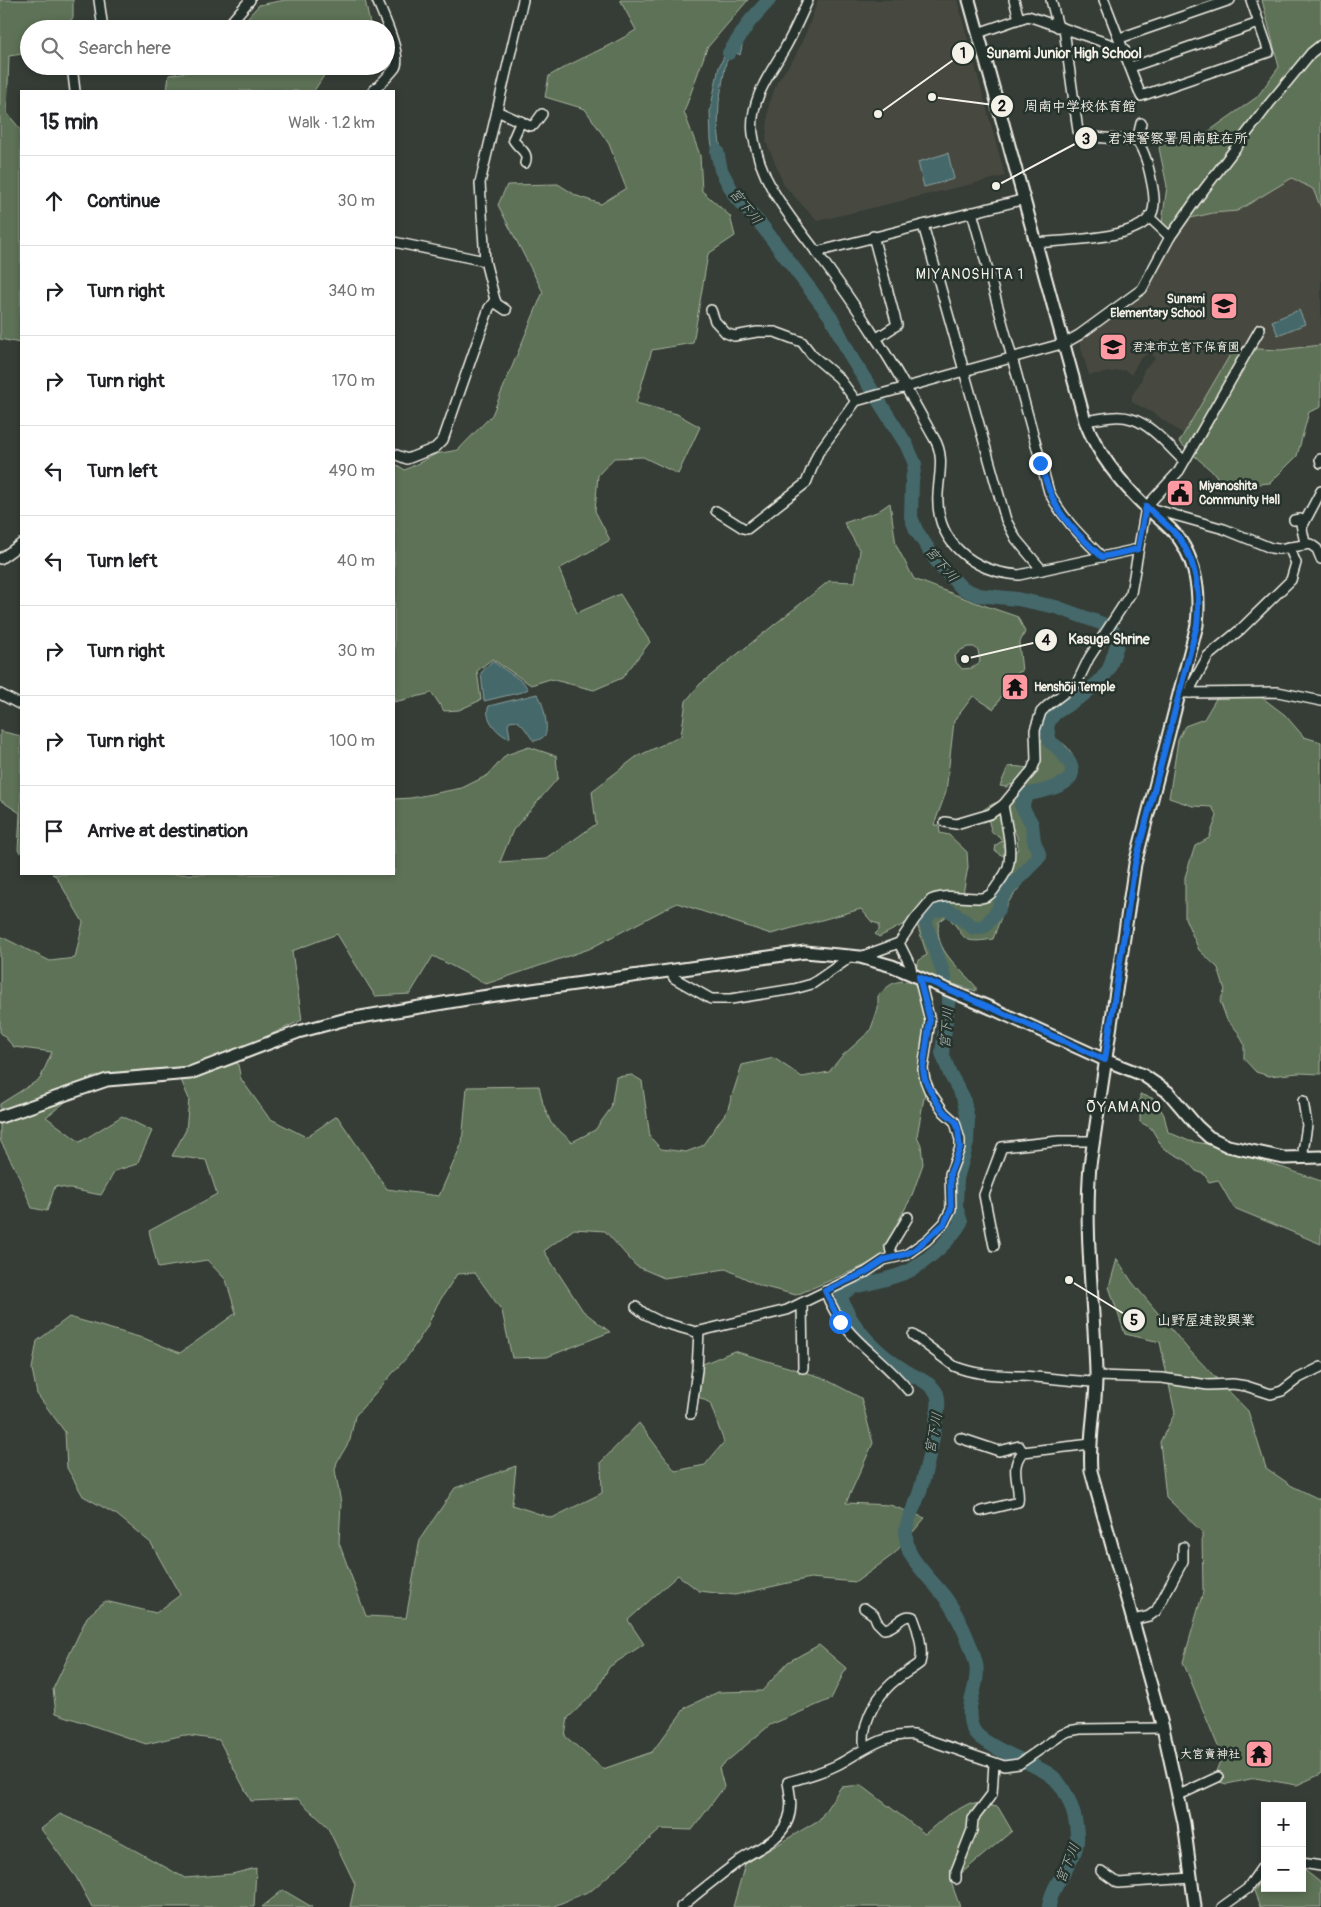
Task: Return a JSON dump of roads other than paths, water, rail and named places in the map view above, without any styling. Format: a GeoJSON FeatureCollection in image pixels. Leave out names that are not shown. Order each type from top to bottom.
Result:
{"type":"FeatureCollection","features":[{"type":"Feature","properties":{"kind":"street"},"geometry":{"type":"LineString","coordinates":[[99,0],[102,20]]}},
{"type":"Feature","properties":{"kind":"street"},"geometry":{"type":"LineString","coordinates":[[233,20],[250,0]]}},
{"type":"Feature","properties":{"kind":"street"},"geometry":{"type":"LineString","coordinates":[[376,0],[384,20]]}},
{"type":"Feature","properties":{"kind":"street"},"geometry":{"type":"LineString","coordinates":[[506,310],[497,304],[495,300],[485,261],[480,183],[523,0]]}},
{"type":"Feature","properties":{"kind":"street"},"geometry":{"type":"LineString","coordinates":[[808,0],[797,26],[760,91],[754,110],[753,133],[760,164],[764,177],[797,228],[876,338],[936,442],[942,467],[938,508],[950,538],[969,559],[980,566],[992,571],[1019,575],[1138,549]]}},
{"type":"Feature","properties":{"kind":"street"},"geometry":{"type":"LineString","coordinates":[[969,0],[1092,438],[1109,467],[1179,538],[1185,547],[1194,570],[1199,595],[1197,625],[1185,693],[1135,864],[1093,1141],[1087,1198],[1096,1379],[1091,1444],[1091,1472],[1163,1728],[1179,1795],[1195,1907]]}},
{"type":"Feature","properties":{"kind":"street"},"geometry":{"type":"LineString","coordinates":[[1014,0],[1019,19]]}},
{"type":"Feature","properties":{"kind":"street"},"geometry":{"type":"LineString","coordinates":[[1051,0],[1061,28],[1080,134],[1137,141]]}},
{"type":"Feature","properties":{"kind":"street"},"geometry":{"type":"LineString","coordinates":[[1104,0],[1141,96],[1269,52],[1251,0]]}},
{"type":"Feature","properties":{"kind":"street"},"geometry":{"type":"LineString","coordinates":[[1120,38],[1230,0]]}},
{"type":"Feature","properties":{"kind":"street"},"geometry":{"type":"LineString","coordinates":[[978,33],[1028,16],[1124,49]]}},
{"type":"Feature","properties":{"kind":"street"},"geometry":{"type":"LineString","coordinates":[[1131,67],[1259,23]]}},
{"type":"Feature","properties":{"kind":"street"},"geometry":{"type":"LineString","coordinates":[[716,511],[743,528],[748,529],[758,522],[806,483],[818,453],[859,400],[1065,343],[1142,289],[1170,237],[1269,104],[1311,53],[1321,45]]}},
{"type":"Feature","properties":{"kind":"street"},"geometry":{"type":"LineString","coordinates":[[395,48],[397,59],[395,68]]}},
{"type":"Feature","properties":{"kind":"street"},"geometry":{"type":"LineString","coordinates":[[73,75],[75,90]]}},
{"type":"Feature","properties":{"kind":"street"},"geometry":{"type":"LineString","coordinates":[[374,90],[388,75]]}},
{"type":"Feature","properties":{"kind":"street"},"geometry":{"type":"LineString","coordinates":[[497,111],[530,126],[534,125],[542,114]]}},
{"type":"Feature","properties":{"kind":"street"},"geometry":{"type":"LineString","coordinates":[[521,122],[513,139],[526,154],[527,159],[525,163]]}},
{"type":"Feature","properties":{"kind":"street"},"geometry":{"type":"LineString","coordinates":[[1036,243],[1114,235],[1144,223],[1149,217],[1154,197],[1147,161],[1137,141],[1141,123]]}},
{"type":"Feature","properties":{"kind":"street"},"geometry":{"type":"LineString","coordinates":[[816,252],[1024,199]]}},
{"type":"Feature","properties":{"kind":"street"},"geometry":{"type":"LineString","coordinates":[[972,212],[1049,492],[1067,521],[1102,557]]}},
{"type":"Feature","properties":{"kind":"street"},"geometry":{"type":"LineString","coordinates":[[1149,217],[1170,237]]}},
{"type":"Feature","properties":{"kind":"street"},"geometry":{"type":"LineString","coordinates":[[923,225],[1006,520],[1016,539],[1042,570]]}},
{"type":"Feature","properties":{"kind":"street"},"geometry":{"type":"LineString","coordinates":[[873,236],[897,326],[876,338]]}},
{"type":"Feature","properties":{"kind":"street"},"geometry":{"type":"LineString","coordinates":[[395,242],[485,261]]}},
{"type":"Feature","properties":{"kind":"street"},"geometry":{"type":"LineString","coordinates":[[395,454],[407,459],[440,445],[444,440],[489,308],[495,300]]}},
{"type":"Feature","properties":{"kind":"street"},"geometry":{"type":"LineString","coordinates":[[711,310],[715,321],[726,333],[734,336],[757,332],[775,332],[802,342],[812,355],[839,378],[851,396],[859,400]]}},
{"type":"Feature","properties":{"kind":"street"},"geometry":{"type":"LineString","coordinates":[[945,822],[956,824],[985,816],[1003,805],[1032,770],[1036,763],[1035,730],[1042,712],[1047,706],[1078,683],[1098,643],[1118,615],[1130,593],[1146,506],[1178,471],[1260,329]]}},
{"type":"Feature","properties":{"kind":"street"},"geometry":{"type":"LineString","coordinates":[[1086,421],[1105,418],[1132,419],[1147,427],[1184,461]]}},
{"type":"Feature","properties":{"kind":"street"},"geometry":{"type":"LineString","coordinates":[[1302,528],[1321,491]]}},
{"type":"Feature","properties":{"kind":"street"},"geometry":{"type":"LineString","coordinates":[[1146,506],[1224,529],[1271,548],[1290,547],[1305,543],[1310,544],[1317,549],[1321,559]]}},
{"type":"Feature","properties":{"kind":"street"},"geometry":{"type":"LineString","coordinates":[[1294,520],[1300,519],[1305,543]]}},
{"type":"Feature","properties":{"kind":"street"},"geometry":{"type":"LineString","coordinates":[[0,559],[20,545]]}},
{"type":"Feature","properties":{"kind":"street"},"geometry":{"type":"LineString","coordinates":[[1185,693],[1192,685],[1208,656],[1241,628],[1293,578],[1296,563],[1290,547]]}},
{"type":"Feature","properties":{"kind":"street"},"geometry":{"type":"LineString","coordinates":[[1185,693],[1278,692],[1321,701]]}},
{"type":"Feature","properties":{"kind":"street"},"geometry":{"type":"LineString","coordinates":[[0,694],[20,704]]}},
{"type":"Feature","properties":{"kind":"street"},"geometry":{"type":"LineString","coordinates":[[670,970],[674,978],[711,1000],[724,999],[794,989],[812,984],[855,956],[899,943],[931,900],[953,896],[980,898],[991,894],[1005,874],[1009,858],[1009,844],[1003,805]]}},
{"type":"Feature","properties":{"kind":"street"},"geometry":{"type":"LineString","coordinates":[[636,1307],[661,1322],[699,1331],[787,1310],[866,1272],[877,1264],[914,1250],[944,1224],[951,1209],[951,1169],[960,1148],[958,1129],[956,1122],[944,1112],[929,1090],[925,1080],[923,1069],[930,1020],[915,976],[899,943]]}},
{"type":"Feature","properties":{"kind":"street"},"geometry":{"type":"LineString","coordinates":[[0,1117],[107,1080],[190,1074],[298,1032],[343,1020],[670,970],[805,952],[855,956],[915,976],[1153,1080],[1173,1097],[1197,1126],[1217,1142],[1284,1158],[1321,1157]]}},
{"type":"Feature","properties":{"kind":"street"},"geometry":{"type":"LineString","coordinates":[[1302,1158],[1307,1125],[1303,1101]]}},
{"type":"Feature","properties":{"kind":"street"},"geometry":{"type":"LineString","coordinates":[[994,1246],[984,1194],[1002,1146],[1093,1141]]}},
{"type":"Feature","properties":{"kind":"street"},"geometry":{"type":"LineString","coordinates":[[892,1257],[890,1247],[908,1218]]}},
{"type":"Feature","properties":{"kind":"street"},"geometry":{"type":"LineString","coordinates":[[825,1291],[840,1322],[851,1335],[897,1376],[908,1390]]}},
{"type":"Feature","properties":{"kind":"street"},"geometry":{"type":"LineString","coordinates":[[802,1303],[802,1368]]}},
{"type":"Feature","properties":{"kind":"street"},"geometry":{"type":"LineString","coordinates":[[691,1414],[697,1370],[699,1331]]}},
{"type":"Feature","properties":{"kind":"street"},"geometry":{"type":"LineString","coordinates":[[913,1335],[959,1369],[1006,1376],[1096,1379],[1162,1378],[1208,1385],[1233,1384],[1271,1394],[1282,1391],[1299,1378],[1321,1367]]}},
{"type":"Feature","properties":{"kind":"street"},"geometry":{"type":"LineString","coordinates":[[960,1438],[999,1451],[1019,1446],[1023,1452]]}},
{"type":"Feature","properties":{"kind":"street"},"geometry":{"type":"LineString","coordinates":[[981,1512],[1018,1502],[1015,1476],[1018,1459],[1023,1452],[1091,1444]]}},
{"type":"Feature","properties":{"kind":"street"},"geometry":{"type":"LineString","coordinates":[[1133,1620],[1149,1616],[1156,1611],[1183,1561],[1183,1547]]}},
{"type":"Feature","properties":{"kind":"street"},"geometry":{"type":"LineString","coordinates":[[864,1608],[874,1615],[877,1622],[884,1629],[892,1628],[907,1616],[913,1617],[921,1656],[920,1663],[888,1687],[875,1704],[864,1737],[865,1748]]}},
{"type":"Feature","properties":{"kind":"street"},"geometry":{"type":"LineString","coordinates":[[681,1907],[741,1860],[774,1839],[780,1833],[788,1821],[792,1808],[788,1782],[829,1769],[865,1748],[892,1736],[914,1735],[1004,1766],[1019,1764],[1070,1731],[1080,1728],[1163,1728]]}},
{"type":"Feature","properties":{"kind":"street"},"geometry":{"type":"LineString","coordinates":[[956,1879],[956,1871],[972,1830],[973,1819],[992,1794],[994,1762]]}},
{"type":"Feature","properties":{"kind":"street"},"geometry":{"type":"LineString","coordinates":[[1179,1795],[1218,1777]]}},
{"type":"Feature","properties":{"kind":"street"},"geometry":{"type":"LineString","coordinates":[[1306,1864],[1321,1866]]}},
{"type":"Feature","properties":{"kind":"street"},"geometry":{"type":"LineString","coordinates":[[1222,1907],[1246,1889],[1261,1868]]}},
{"type":"Feature","properties":{"kind":"street"},"geometry":{"type":"LineString","coordinates":[[1101,1870],[1118,1883],[1191,1878]]}},
{"type":"Feature","properties":{"kind":"water"},"geometry":{"type":"Polygon","coordinates":[[[736,36],[743,41],[740,55],[735,52],[726,62],[719,102],[718,128],[723,169],[717,171],[711,140],[710,111],[719,67],[728,48],[727,46],[731,39],[736,36]]]}},
{"type":"Feature","properties":{"kind":"water"},"geometry":{"type":"Polygon","coordinates":[[[948,153],[954,179],[924,187],[918,162],[948,153]]]}},
{"type":"Feature","properties":{"kind":"water"},"geometry":{"type":"Polygon","coordinates":[[[1299,310],[1305,324],[1278,335],[1272,321],[1299,310]]]}},
{"type":"Feature","properties":{"kind":"water"},"geometry":{"type":"Polygon","coordinates":[[[492,661],[523,682],[528,689],[484,701],[481,673],[492,661]]]}},
{"type":"Feature","properties":{"kind":"water"},"geometry":{"type":"Polygon","coordinates":[[[537,694],[546,721],[546,732],[543,737],[534,741],[521,724],[514,720],[510,721],[508,725],[509,738],[496,729],[488,715],[489,706],[537,694]]]}},
{"type":"Feature","properties":{"kind":"waterway","name":"宮下川"},"geometry":{"type":"LineString","coordinates":[[729,53],[750,21],[769,0]]}},
{"type":"Feature","properties":{"kind":"waterway","name":"宮下川"},"geometry":{"type":"LineString","coordinates":[[717,151],[721,170],[736,198],[763,227],[831,317],[852,359],[906,444],[915,464],[912,481],[911,517],[916,530],[939,565],[962,588],[978,595],[1017,599],[1056,607],[1103,624],[1114,632],[1117,645],[1109,669],[1100,681],[1083,695],[1055,713],[1049,721],[1047,728],[1050,742],[1067,759],[1072,768],[1072,774],[1068,780],[1054,788],[1029,794],[1021,805],[1032,824],[1034,841],[1040,856],[1006,892],[1000,902],[999,909],[985,926],[974,928],[945,908],[931,912],[925,921],[945,978]]}},
{"type":"Feature","properties":{"kind":"waterway","name":"宮下川"},"geometry":{"type":"LineString","coordinates":[[949,996],[942,1053],[950,1074],[963,1097],[968,1120],[967,1143],[957,1179],[956,1206],[961,1222],[940,1248],[913,1269],[893,1277],[853,1287],[841,1297],[851,1319],[866,1339],[894,1364],[931,1386],[937,1394],[938,1407],[931,1447],[920,1491],[908,1520],[907,1542],[915,1562],[944,1596],[954,1611],[971,1647],[977,1673],[970,1706],[971,1722],[974,1731],[995,1747],[1049,1774],[1060,1785],[1069,1801],[1076,1826],[1077,1844],[1070,1862],[1055,1888],[1049,1907]]}},
{"type":"Feature","properties":{"kind":"place","name":"周南中学校体育館"},"geometry":{"type":"Point","coordinates":[932,97]}},
{"type":"Feature","properties":{"kind":"place","name":"Sunami Junior High School"},"geometry":{"type":"Point","coordinates":[878,114]}},
{"type":"Feature","properties":{"kind":"place","name":"君津警察署周南駐在所"},"geometry":{"type":"Point","coordinates":[996,186]}},
{"type":"Feature","properties":{"kind":"place","name":"Sunami Elementary School"},"geometry":{"type":"Point","coordinates":[1224,306]}},
{"type":"Feature","properties":{"kind":"place","name":"君津市立宮下保育園"},"geometry":{"type":"Point","coordinates":[1113,347]}},
{"type":"Feature","properties":{"kind":"place","name":"Miyanoshita Community Hall"},"geometry":{"type":"Point","coordinates":[1180,493]}},
{"type":"Feature","properties":{"kind":"place","name":"Kasuga Shrine"},"geometry":{"type":"Point","coordinates":[965,659]}},
{"type":"Feature","properties":{"kind":"place","name":"Henshōji Temple"},"geometry":{"type":"Point","coordinates":[1015,687]}},
{"type":"Feature","properties":{"kind":"place","name":"山野屋建設興業"},"geometry":{"type":"Point","coordinates":[1069,1280]}},
{"type":"Feature","properties":{"kind":"place","name":"大宮賣神社"},"geometry":{"type":"Point","coordinates":[1259,1754]}},
{"type":"Feature","properties":{"kind":"district","name":"MIYANOSHITA 1"},"geometry":{"type":"Point","coordinates":[970,274]}},
{"type":"Feature","properties":{"kind":"district","name":"ŌYAMANO"},"geometry":{"type":"Point","coordinates":[1124,1107]}}]}
